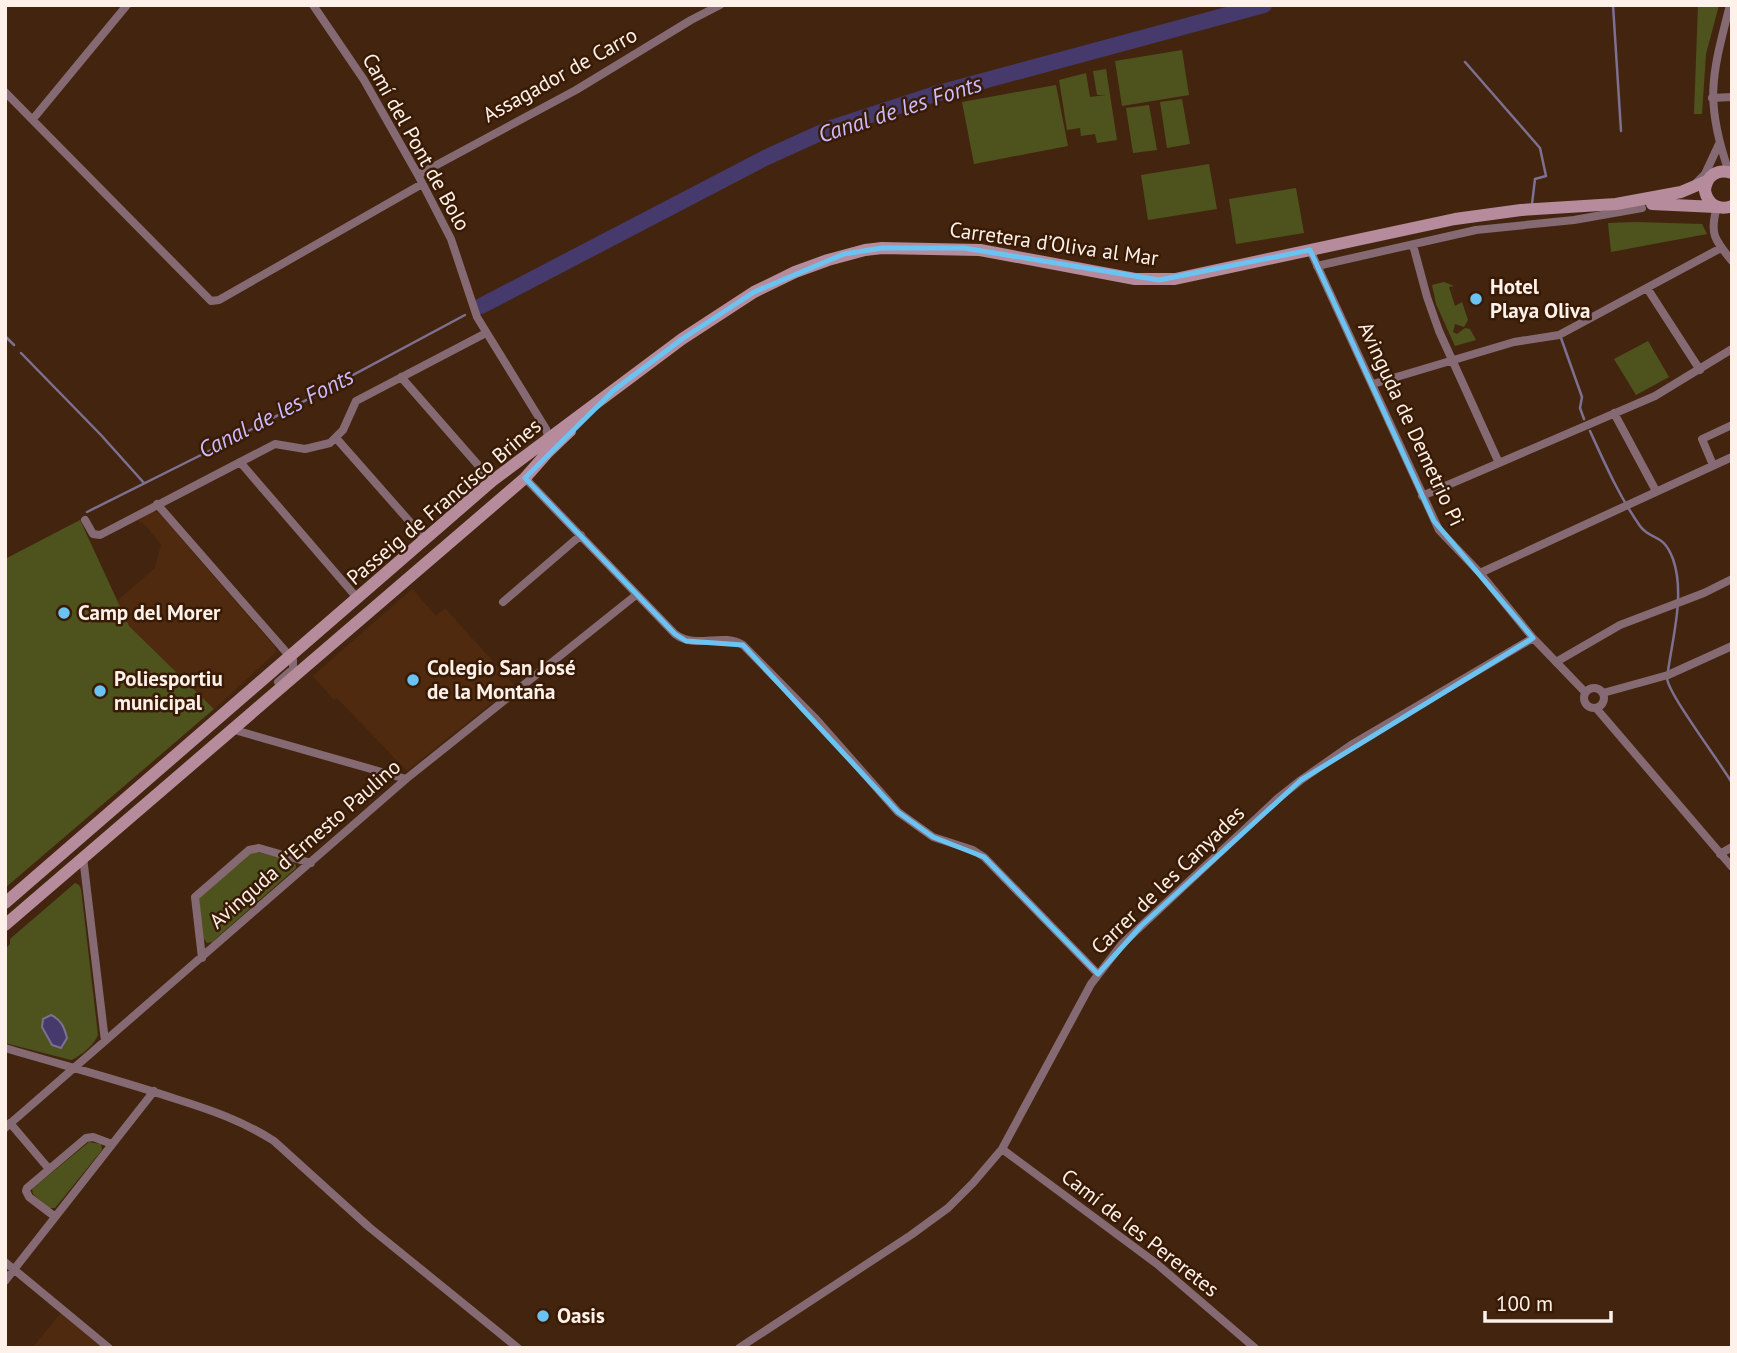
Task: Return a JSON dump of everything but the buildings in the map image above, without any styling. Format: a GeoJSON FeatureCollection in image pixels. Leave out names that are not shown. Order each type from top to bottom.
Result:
{"type":"FeatureCollection","features":[{"type":"Feature","properties":{"kind":"street"},"geometry":{"type":"LineString","coordinates":[[33,119],[127,5]]}},
{"type":"Feature","properties":{"kind":"street","name":"Camí del Pont de Bolo"},"geometry":{"type":"LineString","coordinates":[[313,5],[365,80],[418,174],[451,239],[477,317],[550,437]]}},
{"type":"Feature","properties":{"kind":"street","name":"Assagador de Carro"},"geometry":{"type":"LineString","coordinates":[[418,174],[576,90],[720,5]]}},
{"type":"Feature","properties":{"kind":"street"},"geometry":{"type":"LineString","coordinates":[[1616,204],[1687,191],[1710,177],[1731,172],[1720,144],[1712,98],[1715,65],[1730,5]]}},
{"type":"Feature","properties":{"kind":"street"},"geometry":{"type":"LineString","coordinates":[[5,92],[208,299],[215,301],[422,184]]}},
{"type":"Feature","properties":{"kind":"street"},"geometry":{"type":"LineString","coordinates":[[1712,98],[1732,97]]}},
{"type":"Feature","properties":{"kind":"street"},"geometry":{"type":"LineString","coordinates":[[1720,144],[1705,191],[1722,207]]}},
{"type":"Feature","properties":{"kind":"street"},"geometry":{"type":"LineString","coordinates":[[1653,197],[1699,180],[1709,168],[1720,144]]}},
{"type":"Feature","properties":{"kind":"street"},"geometry":{"type":"LineString","coordinates":[[1653,197],[1722,207]]}},
{"type":"Feature","properties":{"kind":"street"},"geometry":{"type":"LineString","coordinates":[[1616,204],[1722,207]]}},
{"type":"Feature","properties":{"kind":"street","name":"Carretera d’Oliva al Mar"},"geometry":{"type":"LineString","coordinates":[[614,390],[682,339],[754,292],[809,266],[865,250],[916,247],[980,250],[1118,276],[1159,280],[1195,276],[1455,219],[1521,210],[1616,204]]}},
{"type":"Feature","properties":{"kind":"street"},"geometry":{"type":"LineString","coordinates":[[1722,207],[1712,229],[1721,248],[1732,261]]}},
{"type":"Feature","properties":{"kind":"street"},"geometry":{"type":"LineString","coordinates":[[1317,267],[1476,230],[1574,220],[1642,208]]}},
{"type":"Feature","properties":{"kind":"street"},"geometry":{"type":"LineString","coordinates":[[1413,245],[1427,298],[1499,463]]}},
{"type":"Feature","properties":{"kind":"street"},"geometry":{"type":"LineString","coordinates":[[1373,384],[1514,342],[1559,335],[1721,248]]}},
{"type":"Feature","properties":{"kind":"street","name":"Avinguda de Demetrio Pi"},"geometry":{"type":"LineString","coordinates":[[1310,250],[1434,521],[1446,539],[1479,573],[1532,638],[1586,692]]}},
{"type":"Feature","properties":{"kind":"street"},"geometry":{"type":"LineString","coordinates":[[1647,288],[1700,370]]}},
{"type":"Feature","properties":{"kind":"street"},"geometry":{"type":"LineString","coordinates":[[85,520],[93,534],[100,534],[275,444],[299,449],[324,445],[336,438],[346,425],[353,404],[486,333]]}},
{"type":"Feature","properties":{"kind":"street"},"geometry":{"type":"LineString","coordinates":[[1422,496],[1655,396],[1732,349]]}},
{"type":"Feature","properties":{"kind":"street"},"geometry":{"type":"LineString","coordinates":[[401,377],[492,481]]}},
{"type":"Feature","properties":{"kind":"street","name":"Passeig de Francisco Brines"},"geometry":{"type":"LineString","coordinates":[[5,904],[492,481],[614,390]]}},
{"type":"Feature","properties":{"kind":"street","name":"Passeig de Francisco Brines"},"geometry":{"type":"LineString","coordinates":[[5,925],[529,473],[614,390]]}},
{"type":"Feature","properties":{"kind":"street"},"geometry":{"type":"LineString","coordinates":[[1614,413],[1656,491]]}},
{"type":"Feature","properties":{"kind":"street"},"geometry":{"type":"LineString","coordinates":[[1713,465],[1702,439],[1732,425]]}},
{"type":"Feature","properties":{"kind":"street"},"geometry":{"type":"LineString","coordinates":[[529,473],[536,457],[550,446],[550,437]]}},
{"type":"Feature","properties":{"kind":"street"},"geometry":{"type":"LineString","coordinates":[[336,438],[425,539]]}},
{"type":"Feature","properties":{"kind":"street"},"geometry":{"type":"LineString","coordinates":[[1479,573],[1732,457]]}},
{"type":"Feature","properties":{"kind":"street"},"geometry":{"type":"LineString","coordinates":[[240,462],[358,599]]}},
{"type":"Feature","properties":{"kind":"street"},"geometry":{"type":"LineString","coordinates":[[517,463],[529,473],[636,595],[682,639],[692,642],[729,640],[743,645],[815,718],[898,812],[933,836],[984,857],[1098,974]]}},
{"type":"Feature","properties":{"kind":"street"},"geometry":{"type":"LineString","coordinates":[[157,505],[293,660],[293,669],[262,698],[260,704]]}},
{"type":"Feature","properties":{"kind":"street"},"geometry":{"type":"LineString","coordinates":[[503,602],[581,535]]}},
{"type":"Feature","properties":{"kind":"street"},"geometry":{"type":"LineString","coordinates":[[1556,662],[1610,630],[1732,579]]}},
{"type":"Feature","properties":{"kind":"street","name":"Avinguda d'Ernesto Paulino"},"geometry":{"type":"LineString","coordinates":[[8,1126],[406,779],[636,595]]}},
{"type":"Feature","properties":{"kind":"street","name":"Carrer de les Canyades"},"geometry":{"type":"LineString","coordinates":[[739,1348],[938,1214],[973,1183],[1002,1149],[1098,974],[1122,944],[1278,799],[1351,745],[1532,638]]}},
{"type":"Feature","properties":{"kind":"street"},"geometry":{"type":"LineString","coordinates":[[1732,646],[1668,675],[1603,693],[1593,688],[1586,692],[1585,702],[1589,707],[1596,708],[1732,867]]}},
{"type":"Feature","properties":{"kind":"street"},"geometry":{"type":"LineString","coordinates":[[1596,708],[1603,702],[1603,693]]}},
{"type":"Feature","properties":{"kind":"street"},"geometry":{"type":"LineString","coordinates":[[232,729],[406,779]]}},
{"type":"Feature","properties":{"kind":"street"},"geometry":{"type":"LineString","coordinates":[[1720,854],[1732,847]]}},
{"type":"Feature","properties":{"kind":"street"},"geometry":{"type":"LineString","coordinates":[[202,958],[195,897],[249,850],[259,848],[311,863]]}},
{"type":"Feature","properties":{"kind":"street"},"geometry":{"type":"LineString","coordinates":[[83,857],[105,1041]]}},
{"type":"Feature","properties":{"kind":"street"},"geometry":{"type":"LineString","coordinates":[[5,1048],[154,1091],[236,1119],[274,1141],[369,1227],[518,1348]]}},
{"type":"Feature","properties":{"kind":"street"},"geometry":{"type":"LineString","coordinates":[[5,1281],[154,1091]]}},
{"type":"Feature","properties":{"kind":"street"},"geometry":{"type":"LineString","coordinates":[[8,1126],[49,1169]]}},
{"type":"Feature","properties":{"kind":"street"},"geometry":{"type":"LineString","coordinates":[[54,1216],[29,1197],[26,1191],[88,1137],[112,1144]]}},
{"type":"Feature","properties":{"kind":"street","name":"Camí de les Pereretes"},"geometry":{"type":"LineString","coordinates":[[1002,1149],[1157,1264],[1255,1348]]}},
{"type":"Feature","properties":{"kind":"street"},"geometry":{"type":"LineString","coordinates":[[5,1262],[108,1348]]}},
{"type":"Feature","properties":{"kind":"highlighted area"},"geometry":{"type":"Polygon","coordinates":[[[882,248],[964,248],[1159,280],[1310,250],[1434,521],[1533,638],[1301,780],[1141,926],[1098,974],[984,857],[933,837],[898,812],[743,645],[686,641],[675,634],[525,478],[614,390],[682,339],[754,292],[844,254],[882,248]]]}},
{"type":"Feature","properties":{"kind":"shaded area"},"geometry":{"type":"Polygon","coordinates":[[[154,511],[160,514],[274,646],[276,652],[214,709],[129,626],[117,601],[155,568],[161,544],[145,525],[137,520],[154,511]]]}},
{"type":"Feature","properties":{"kind":"shaded area","name":"Colegio San José de la Montaña"},"geometry":{"type":"Polygon","coordinates":[[[412,589],[436,616],[445,608],[514,685],[407,771],[313,676],[412,589]]]}},
{"type":"Feature","properties":{"kind":"shaded area"},"geometry":{"type":"Polygon","coordinates":[[[51,1015],[60,1021],[66,1034],[67,1038],[61,1048],[52,1045],[42,1027],[43,1019],[51,1015]]]}},
{"type":"Feature","properties":{"kind":"shaded area"},"geometry":{"type":"Polygon","coordinates":[[[61,1313],[103,1348],[32,1348],[61,1313]]]}},
{"type":"Feature","properties":{"kind":"green space"},"geometry":{"type":"Polygon","coordinates":[[[1698,5],[1719,5],[1706,54],[1702,114],[1694,114],[1698,5]]]}},
{"type":"Feature","properties":{"kind":"green space"},"geometry":{"type":"Polygon","coordinates":[[[1182,50],[1189,95],[1122,106],[1115,61],[1182,50]]]}},
{"type":"Feature","properties":{"kind":"green space"},"geometry":{"type":"Polygon","coordinates":[[[1106,69],[1117,140],[1097,143],[1095,134],[1081,136],[1080,128],[1067,130],[1059,80],[1086,73],[1090,97],[1106,95],[1097,95],[1093,71],[1106,69]]]}},
{"type":"Feature","properties":{"kind":"green space"},"geometry":{"type":"Polygon","coordinates":[[[1056,85],[1068,146],[974,164],[962,102],[1056,85]]]}},
{"type":"Feature","properties":{"kind":"green space"},"geometry":{"type":"Polygon","coordinates":[[[1182,99],[1190,144],[1167,148],[1160,102],[1182,99]]]}},
{"type":"Feature","properties":{"kind":"green space"},"geometry":{"type":"Polygon","coordinates":[[[1149,105],[1157,150],[1133,153],[1126,108],[1149,105]]]}},
{"type":"Feature","properties":{"kind":"green space"},"geometry":{"type":"Polygon","coordinates":[[[1209,164],[1217,209],[1148,220],[1141,175],[1209,164]]]}},
{"type":"Feature","properties":{"kind":"green space"},"geometry":{"type":"Polygon","coordinates":[[[1296,188],[1304,233],[1236,244],[1229,199],[1296,188]]]}},
{"type":"Feature","properties":{"kind":"green space"},"geometry":{"type":"Polygon","coordinates":[[[1608,223],[1702,224],[1707,234],[1611,252],[1608,223]]]}},
{"type":"Feature","properties":{"kind":"green space"},"geometry":{"type":"Polygon","coordinates":[[[1444,282],[1454,286],[1449,287],[1455,306],[1462,302],[1468,320],[1464,327],[1455,324],[1453,332],[1457,334],[1465,328],[1470,329],[1476,340],[1455,346],[1436,304],[1432,285],[1444,282]]]}},
{"type":"Feature","properties":{"kind":"green space"},"geometry":{"type":"Polygon","coordinates":[[[1648,341],[1669,377],[1636,395],[1614,359],[1648,341]]]}},
{"type":"Feature","properties":{"kind":"green space","name":"Poliesportiu municipal"},"geometry":{"type":"Polygon","coordinates":[[[80,520],[129,626],[214,709],[5,888],[5,559],[80,520]]]}},
{"type":"Feature","properties":{"kind":"green space"},"geometry":{"type":"Polygon","coordinates":[[[253,851],[290,860],[296,868],[212,942],[207,943],[203,938],[198,899],[253,851]]]}},
{"type":"Feature","properties":{"kind":"green space"},"geometry":{"type":"Polygon","coordinates":[[[75,883],[81,889],[98,1035],[87,1050],[71,1060],[5,1043],[5,949],[10,944],[10,939],[75,883]]]}},
{"type":"Feature","properties":{"kind":"green space"},"geometry":{"type":"Polygon","coordinates":[[[89,1142],[101,1144],[102,1150],[55,1208],[49,1208],[33,1194],[32,1189],[89,1142]]]}},
{"type":"Feature","properties":{"kind":"waterway","name":"Canal de les Fonts"},"geometry":{"type":"LineString","coordinates":[[481,306],[765,158],[831,128],[935,94],[1264,5]]}},
{"type":"Feature","properties":{"kind":"waterway"},"geometry":{"type":"LineString","coordinates":[[1613,5],[1621,131]]}},
{"type":"Feature","properties":{"kind":"waterway"},"geometry":{"type":"LineString","coordinates":[[1465,62],[1540,148],[1546,176],[1535,179],[1532,204]]}},
{"type":"Feature","properties":{"kind":"waterway","name":"Canal de les Fonts"},"geometry":{"type":"LineString","coordinates":[[87,512],[239,436],[465,315]]}},
{"type":"Feature","properties":{"kind":"waterway"},"geometry":{"type":"LineString","coordinates":[[5,336],[14,345]]}},
{"type":"Feature","properties":{"kind":"waterway"},"geometry":{"type":"LineString","coordinates":[[1561,338],[1582,397],[1580,408],[1584,419]]}},
{"type":"Feature","properties":{"kind":"waterway"},"geometry":{"type":"LineString","coordinates":[[21,353],[144,483]]}},
{"type":"Feature","properties":{"kind":"waterway"},"geometry":{"type":"LineString","coordinates":[[1590,431],[1632,515],[1644,531],[1665,545],[1673,559],[1678,600],[1668,671]]}},
{"type":"Feature","properties":{"kind":"waterway"},"geometry":{"type":"LineString","coordinates":[[1667,678],[1685,713],[1732,783]]}},
{"type":"Feature","properties":{"kind":"place","name":"Hotel Playa Oliva"},"geometry":{"type":"Point","coordinates":[1476,299]}},
{"type":"Feature","properties":{"kind":"place","name":"Camp del Morer"},"geometry":{"type":"Point","coordinates":[64,613]}},
{"type":"Feature","properties":{"kind":"place","name":"Colegio San José de la Montaña"},"geometry":{"type":"Point","coordinates":[413,680]}},
{"type":"Feature","properties":{"kind":"place","name":"Poliesportiu municipal"},"geometry":{"type":"Point","coordinates":[100,691]}},
{"type":"Feature","properties":{"kind":"place","name":"Oasis"},"geometry":{"type":"Point","coordinates":[543,1316]}}]}
